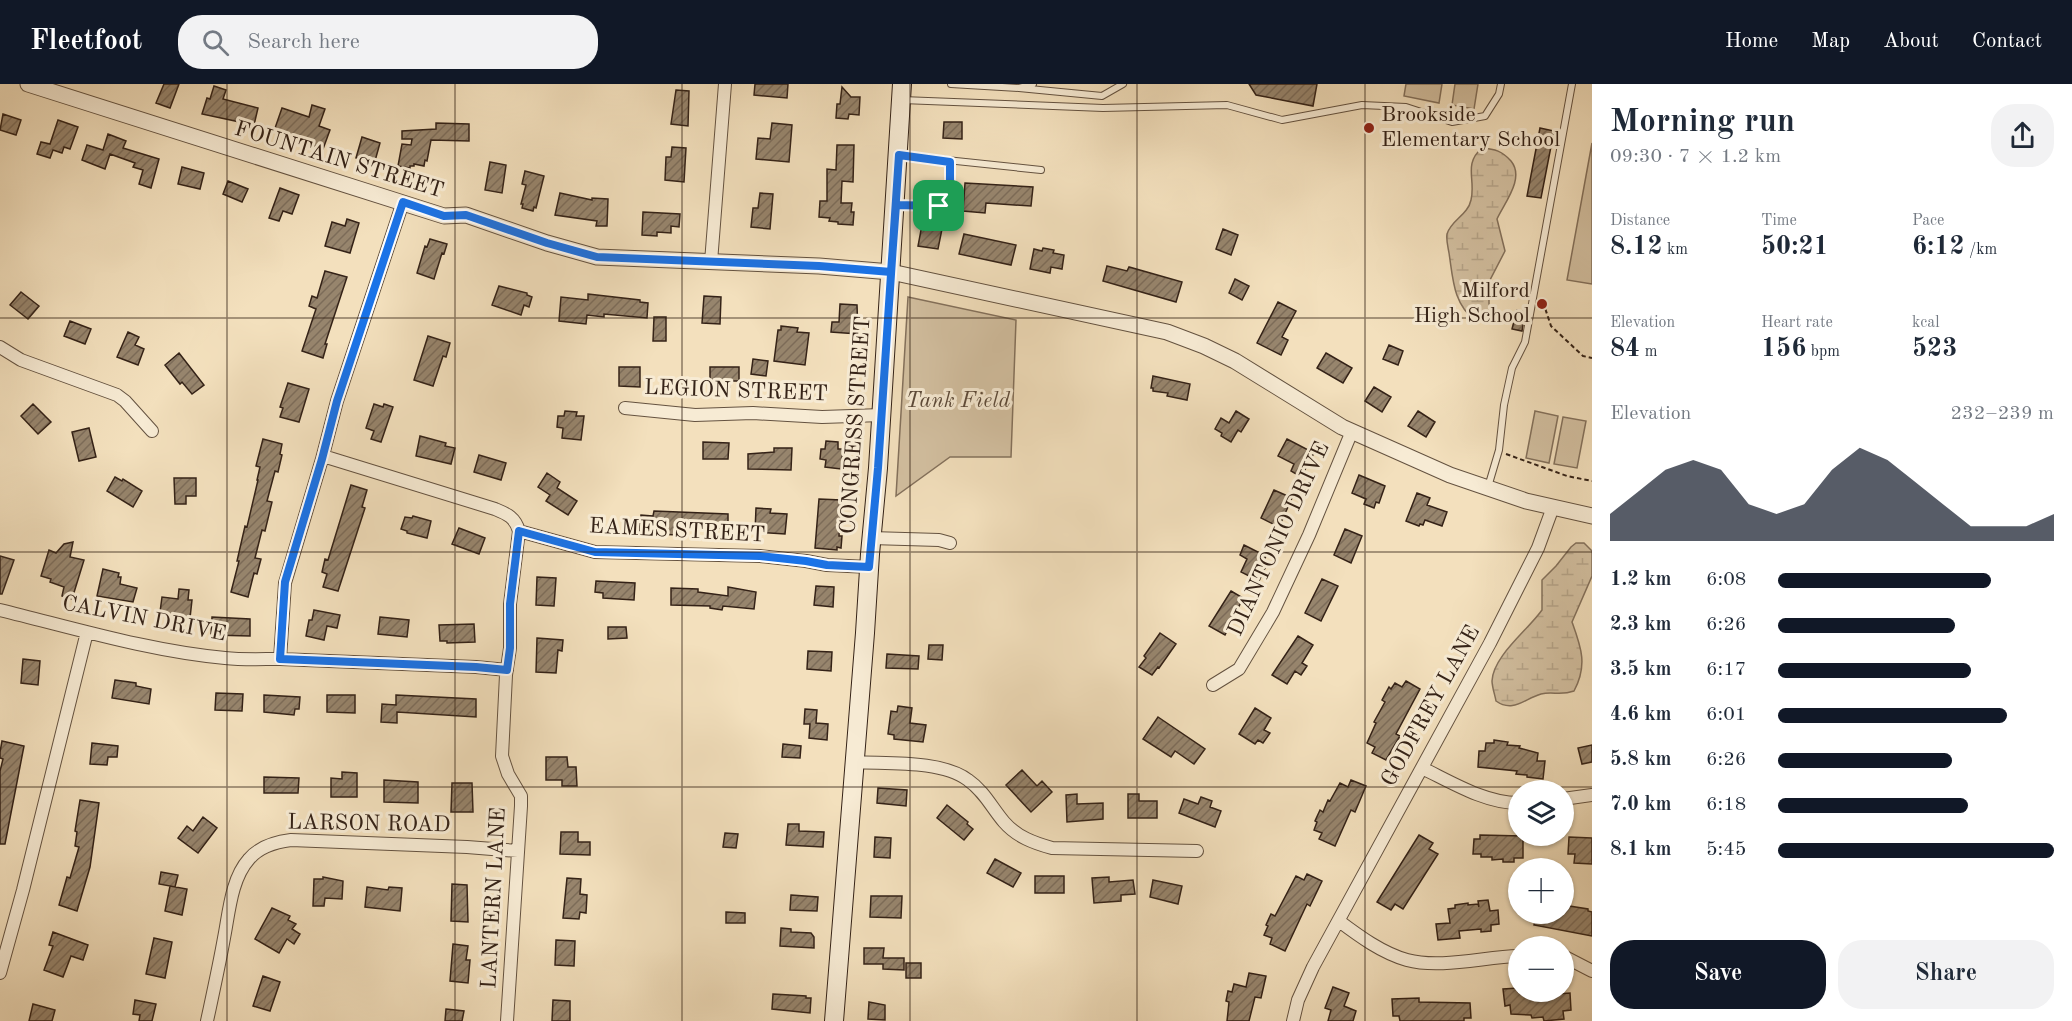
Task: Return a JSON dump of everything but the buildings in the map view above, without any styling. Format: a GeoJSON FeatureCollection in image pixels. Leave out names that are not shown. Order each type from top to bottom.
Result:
{"type":"FeatureCollection","features":[{"type":"Feature","properties":{"kind":"main road","name":"CONGRESS STREET"},"geometry":{"type":"LineString","coordinates":[[834,1021],[882,415],[902,92]]}},
{"type":"Feature","properties":{"kind":"street","name":"FOUNTAIN STREET"},"geometry":{"type":"LineString","coordinates":[[28,84],[444,216],[466,215],[547,243],[597,257],[819,266],[891,272],[1172,333],[1235,361],[1353,431],[1450,474],[1526,501],[1592,516]]}},
{"type":"Feature","properties":{"kind":"street"},"geometry":{"type":"LineString","coordinates":[[711,262],[725,84]]}},
{"type":"Feature","properties":{"kind":"street"},"geometry":{"type":"LineString","coordinates":[[280,659],[285,582],[337,401],[403,202]]}},
{"type":"Feature","properties":{"kind":"street"},"geometry":{"type":"LineString","coordinates":[[0,347],[21,360],[117,395],[152,431]]}},
{"type":"Feature","properties":{"kind":"street","name":"LEGION STREET"},"geometry":{"type":"LineString","coordinates":[[625,408],[695,415],[775,414],[822,417],[882,415]]}},
{"type":"Feature","properties":{"kind":"street","name":"DIANTONIO DRIVE"},"geometry":{"type":"LineString","coordinates":[[1213,685],[1239,669],[1272,612],[1309,535],[1353,431]]}},
{"type":"Feature","properties":{"kind":"street"},"geometry":{"type":"LineString","coordinates":[[323,456],[495,509],[512,517],[519,531]]}},
{"type":"Feature","properties":{"kind":"street","name":"GODFREY LANE"},"geometry":{"type":"LineString","coordinates":[[1293,1021],[1300,992],[1490,643],[1538,548],[1553,507]]}},
{"type":"Feature","properties":{"kind":"street","name":"EAMES STREET"},"geometry":{"type":"LineString","coordinates":[[519,531],[595,552],[760,556],[827,565],[869,567]]}},
{"type":"Feature","properties":{"kind":"street","name":"LANTERN LANE"},"geometry":{"type":"LineString","coordinates":[[507,1021],[521,817],[520,796],[508,774],[502,756],[510,648],[510,604],[519,531]]}},
{"type":"Feature","properties":{"kind":"street"},"geometry":{"type":"LineString","coordinates":[[871,537],[939,540],[950,543]]}},
{"type":"Feature","properties":{"kind":"street","name":"CALVIN DRIVE"},"geometry":{"type":"LineString","coordinates":[[0,610],[87,632],[226,658],[507,670]]}},
{"type":"Feature","properties":{"kind":"street"},"geometry":{"type":"LineString","coordinates":[[0,973],[87,632]]}},
{"type":"Feature","properties":{"kind":"street"},"geometry":{"type":"LineString","coordinates":[[855,762],[926,766],[953,772],[967,778],[1012,830],[1036,844],[1052,848],[1197,851]]}},
{"type":"Feature","properties":{"kind":"street"},"geometry":{"type":"LineString","coordinates":[[1422,768],[1476,793],[1508,803]]}},
{"type":"Feature","properties":{"kind":"street"},"geometry":{"type":"LineString","coordinates":[[1574,797],[1592,795]]}},
{"type":"Feature","properties":{"kind":"street","name":"LARSON ROAD"},"geometry":{"type":"LineString","coordinates":[[207,1021],[233,897],[242,867],[258,851],[269,845],[291,840],[518,851]]}},
{"type":"Feature","properties":{"kind":"street"},"geometry":{"type":"LineString","coordinates":[[1339,921],[1357,935],[1407,960],[1427,962],[1508,957]]}},
{"type":"Feature","properties":{"kind":"street"},"geometry":{"type":"LineString","coordinates":[[1574,961],[1592,970]]}},
{"type":"Feature","properties":{"kind":"lane"},"geometry":{"type":"LineString","coordinates":[[951,84],[1102,96],[1123,84]]}},
{"type":"Feature","properties":{"kind":"lane"},"geometry":{"type":"LineString","coordinates":[[1019,88],[1033,84]]}},
{"type":"Feature","properties":{"kind":"lane"},"geometry":{"type":"LineString","coordinates":[[902,92],[1103,108],[1227,105],[1282,120],[1362,105],[1406,107],[1452,122],[1485,116],[1499,94],[1501,84]]}},
{"type":"Feature","properties":{"kind":"lane"},"geometry":{"type":"LineString","coordinates":[[1488,488],[1498,452],[1504,405],[1512,368],[1525,342],[1572,84]]}},
{"type":"Feature","properties":{"kind":"lane"},"geometry":{"type":"LineString","coordinates":[[899,155],[1041,170]]}},
{"type":"Feature","properties":{"kind":"lane"},"geometry":{"type":"LineString","coordinates":[[896,205],[939,206],[950,187],[950,162]]}},
{"type":"Feature","properties":{"kind":"path"},"geometry":{"type":"LineString","coordinates":[[1542,300],[1551,326],[1583,356],[1592,357]]}},
{"type":"Feature","properties":{"kind":"path"},"geometry":{"type":"LineString","coordinates":[[1498,452],[1566,476],[1592,481]]}},
{"type":"Feature","properties":{"kind":"green space"},"geometry":{"type":"Polygon","coordinates":[[[1406,84],[1442,84],[1439,103],[1404,96],[1406,84]]]}},
{"type":"Feature","properties":{"kind":"green space"},"geometry":{"type":"Polygon","coordinates":[[[1455,84],[1478,84],[1474,109],[1452,105],[1455,84]]]}},
{"type":"Feature","properties":{"kind":"green space"},"geometry":{"type":"Polygon","coordinates":[[[1592,143],[1592,284],[1567,280],[1592,143]]]}},
{"type":"Feature","properties":{"kind":"green space"},"geometry":{"type":"Polygon","coordinates":[[[1482,148],[1495,150],[1504,155],[1511,161],[1516,175],[1512,190],[1497,219],[1505,251],[1489,282],[1489,311],[1484,319],[1475,320],[1462,306],[1455,290],[1447,234],[1469,205],[1472,193],[1471,166],[1476,154],[1482,148]]]}},
{"type":"Feature","properties":{"kind":"green space","name":"Tank Field"},"geometry":{"type":"Polygon","coordinates":[[[908,297],[1016,320],[1011,457],[950,457],[896,496],[908,297]]]}},
{"type":"Feature","properties":{"kind":"green space"},"geometry":{"type":"Polygon","coordinates":[[[1535,411],[1558,416],[1549,463],[1526,458],[1535,411]]]}},
{"type":"Feature","properties":{"kind":"green space"},"geometry":{"type":"Polygon","coordinates":[[[1563,417],[1586,421],[1577,468],[1554,464],[1563,417]]]}},
{"type":"Feature","properties":{"kind":"green space"},"geometry":{"type":"Polygon","coordinates":[[[1576,543],[1584,543],[1592,551],[1592,576],[1572,622],[1582,656],[1581,673],[1574,691],[1541,694],[1508,706],[1502,704],[1496,701],[1492,683],[1498,662],[1542,610],[1542,580],[1576,543]]]}},
{"type":"Feature","properties":{"kind":"place","name":"Brookside Elementary School"},"geometry":{"type":"Point","coordinates":[1369,128]}},
{"type":"Feature","properties":{"kind":"place","name":"Milford High School"},"geometry":{"type":"Point","coordinates":[1542,304]}},
{"type":"Feature","properties":{"kind":"route"},"geometry":{"type":"LineString","coordinates":[[939,206],[896,205],[891,272],[819,266],[597,257],[564,249],[466,215],[444,216],[403,202],[337,401],[285,582],[280,659],[507,670],[510,648],[510,604],[519,531],[595,552],[760,556],[827,565],[869,567],[878,468],[891,272],[899,155],[950,162],[950,187],[939,206]]}}]}
